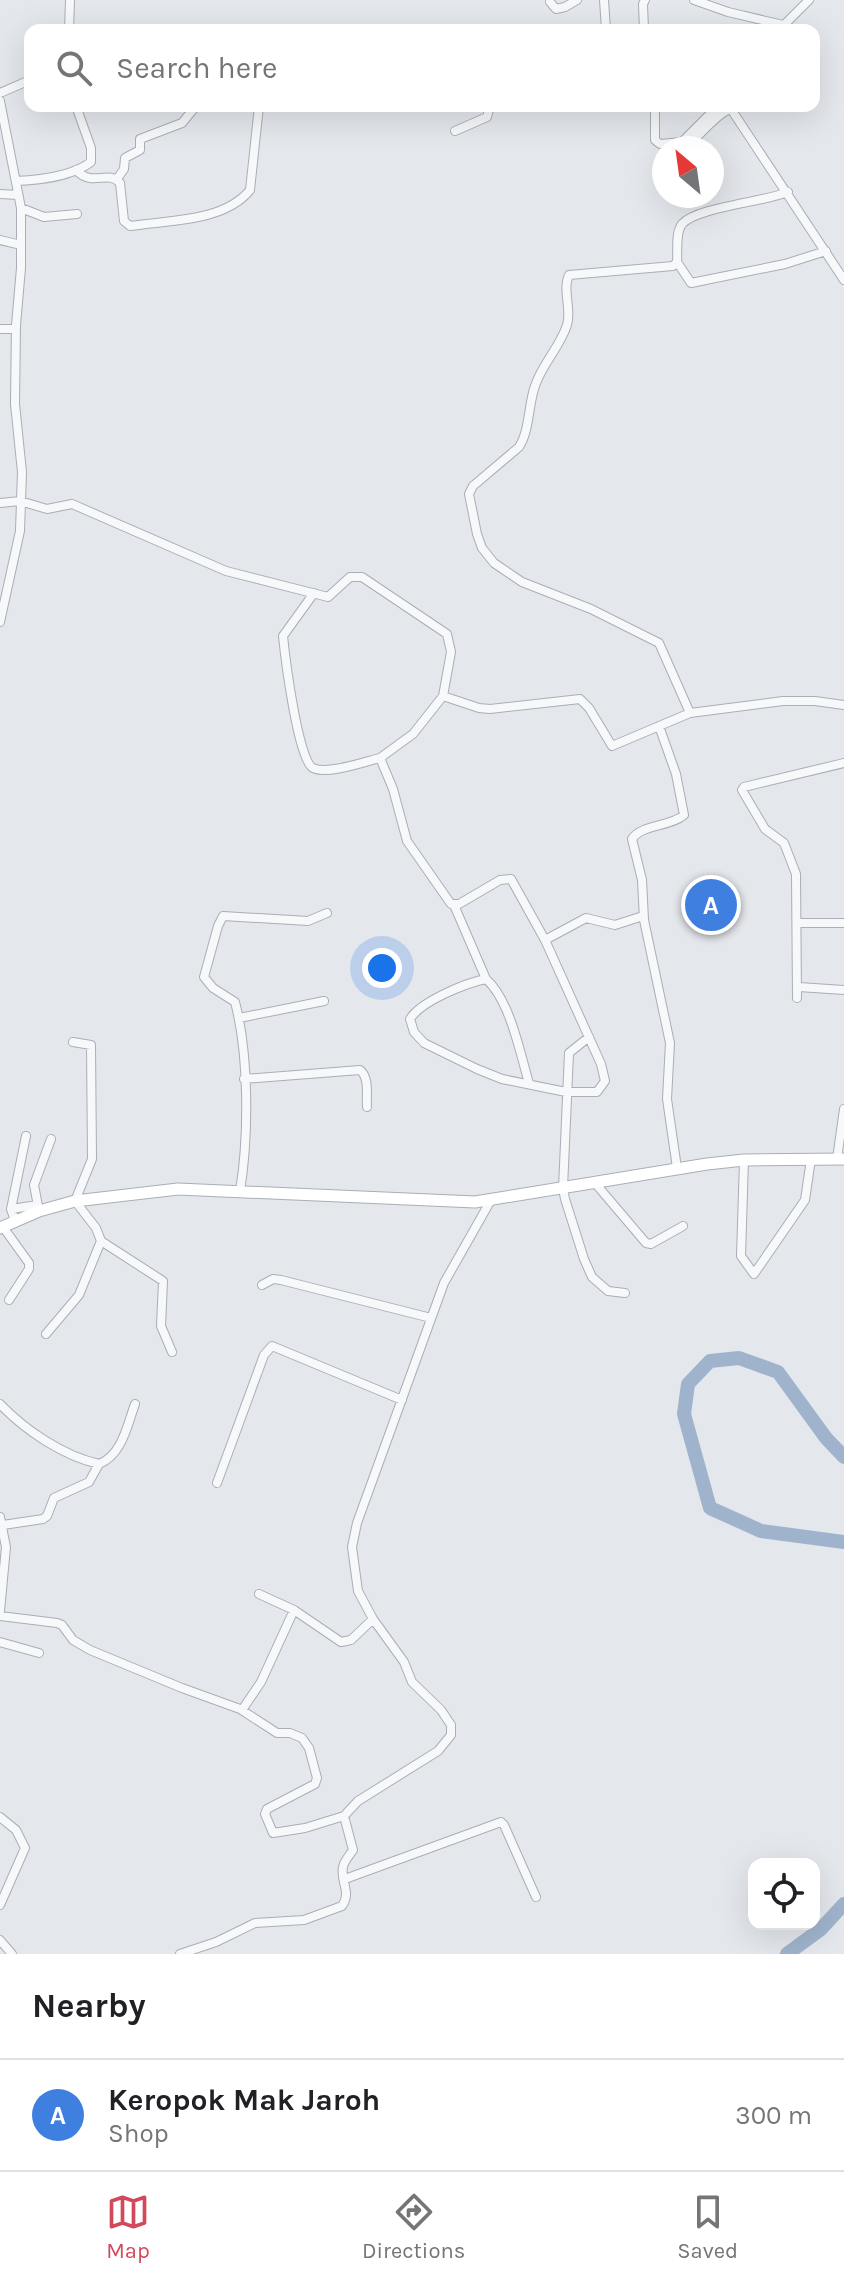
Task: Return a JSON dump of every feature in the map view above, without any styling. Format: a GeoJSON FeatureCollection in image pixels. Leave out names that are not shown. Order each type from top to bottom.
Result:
{"type":"FeatureCollection","features":[{"type":"Feature","properties":{"kind":"main road"},"geometry":{"type":"LineString","coordinates":[[1,1227],[39,1208],[178,1189],[467,1202],[744,1160],[840,1159]]}},
{"type":"Feature","properties":{"kind":"street"},"geometry":{"type":"LineString","coordinates":[[69,24],[70,0]]}},
{"type":"Feature","properties":{"kind":"street"},"geometry":{"type":"LineString","coordinates":[[550,2],[556,9],[577,0]]}},
{"type":"Feature","properties":{"kind":"street"},"geometry":{"type":"LineString","coordinates":[[604,0],[606,24]]}},
{"type":"Feature","properties":{"kind":"street"},"geometry":{"type":"LineString","coordinates":[[644,24],[645,0]]}},
{"type":"Feature","properties":{"kind":"street"},"geometry":{"type":"LineString","coordinates":[[694,0],[728,12],[786,22],[809,0]]}},
{"type":"Feature","properties":{"kind":"street"},"geometry":{"type":"LineString","coordinates":[[0,93],[24,83]]}},
{"type":"Feature","properties":{"kind":"street"},"geometry":{"type":"LineString","coordinates":[[0,101],[21,208],[15,404],[22,472],[20,531],[0,622]]}},
{"type":"Feature","properties":{"kind":"street"},"geometry":{"type":"LineString","coordinates":[[16,181],[37,180],[76,170],[92,159],[78,112]]}},
{"type":"Feature","properties":{"kind":"street"},"geometry":{"type":"LineString","coordinates":[[117,179],[124,169],[125,158],[140,150],[140,139],[182,123],[191,112]]}},
{"type":"Feature","properties":{"kind":"street"},"geometry":{"type":"LineString","coordinates":[[76,170],[84,178],[92,180],[117,179],[124,221],[130,226],[201,215],[234,205],[250,190],[258,112]]}},
{"type":"Feature","properties":{"kind":"street"},"geometry":{"type":"LineString","coordinates":[[455,131],[487,117],[488,112]]}},
{"type":"Feature","properties":{"kind":"street"},"geometry":{"type":"LineString","coordinates":[[655,112],[655,140],[660,144],[682,142],[705,117],[714,112]]}},
{"type":"Feature","properties":{"kind":"street"},"geometry":{"type":"LineString","coordinates":[[700,136],[723,112]]}},
{"type":"Feature","properties":{"kind":"street"},"geometry":{"type":"LineString","coordinates":[[733,112],[778,178],[781,195],[820,254],[844,280]]}},
{"type":"Feature","properties":{"kind":"street"},"geometry":{"type":"LineString","coordinates":[[0,194],[18,195]]}},
{"type":"Feature","properties":{"kind":"street"},"geometry":{"type":"LineString","coordinates":[[781,195],[722,209],[683,223],[678,235],[677,262],[691,283],[820,254]]}},
{"type":"Feature","properties":{"kind":"street"},"geometry":{"type":"LineString","coordinates":[[21,208],[44,217],[77,214]]}},
{"type":"Feature","properties":{"kind":"street"},"geometry":{"type":"LineString","coordinates":[[0,240],[21,245]]}},
{"type":"Feature","properties":{"kind":"street"},"geometry":{"type":"LineString","coordinates":[[677,262],[668,267],[569,275],[566,282],[567,324],[538,377],[523,441],[473,486],[469,494],[482,548],[494,563],[522,582],[591,609],[659,643],[690,713]]}},
{"type":"Feature","properties":{"kind":"street"},"geometry":{"type":"LineString","coordinates":[[0,329],[16,329]]}},
{"type":"Feature","properties":{"kind":"street"},"geometry":{"type":"LineString","coordinates":[[0,503],[20,501],[47,509],[77,505],[226,571],[314,593],[332,596],[350,577],[362,577],[439,627],[447,634],[450,643],[443,696],[413,734],[380,758],[340,768],[315,770],[308,765],[285,669],[283,636],[314,593]]}},
{"type":"Feature","properties":{"kind":"street"},"geometry":{"type":"LineString","coordinates":[[443,696],[490,709],[580,699],[612,746],[690,713],[783,701],[844,705]]}},
{"type":"Feature","properties":{"kind":"street"},"geometry":{"type":"LineString","coordinates":[[659,726],[676,774],[684,812],[676,821],[633,835],[642,880],[643,916],[669,1036],[666,1090],[677,1168]]}},
{"type":"Feature","properties":{"kind":"street"},"geometry":{"type":"LineString","coordinates":[[380,758],[393,789],[407,841],[454,905],[486,979],[509,1016],[529,1083]]}},
{"type":"Feature","properties":{"kind":"street"},"geometry":{"type":"LineString","coordinates":[[797,998],[796,874],[787,847],[765,829],[742,790],[844,763]]}},
{"type":"Feature","properties":{"kind":"street"},"geometry":{"type":"LineString","coordinates":[[454,905],[500,880],[511,879],[545,940],[589,1037],[603,1072],[603,1088],[597,1092],[566,1092],[502,1079],[424,1043],[414,1032],[410,1019],[414,1013],[451,991],[486,979]]}},
{"type":"Feature","properties":{"kind":"street"},"geometry":{"type":"LineString","coordinates":[[240,1191],[245,1154],[239,1018],[235,1002],[208,984],[204,977],[220,919],[223,916],[308,921],[327,913]]}},
{"type":"Feature","properties":{"kind":"street"},"geometry":{"type":"LineString","coordinates":[[545,940],[586,918],[608,926],[643,916]]}},
{"type":"Feature","properties":{"kind":"street"},"geometry":{"type":"LineString","coordinates":[[797,923],[844,923]]}},
{"type":"Feature","properties":{"kind":"street"},"geometry":{"type":"LineString","coordinates":[[799,987],[844,990]]}},
{"type":"Feature","properties":{"kind":"street"},"geometry":{"type":"LineString","coordinates":[[239,1018],[324,1001]]}},
{"type":"Feature","properties":{"kind":"street"},"geometry":{"type":"LineString","coordinates":[[589,1037],[569,1053],[563,1188],[588,1270],[608,1291],[625,1293]]}},
{"type":"Feature","properties":{"kind":"street"},"geometry":{"type":"LineString","coordinates":[[73,1042],[91,1045],[92,1062],[92,1159],[75,1201],[96,1228],[101,1241],[163,1281],[161,1326],[172,1352]]}},
{"type":"Feature","properties":{"kind":"street"},"geometry":{"type":"LineString","coordinates":[[244,1079],[360,1070],[365,1074],[367,1107]]}},
{"type":"Feature","properties":{"kind":"street"},"geometry":{"type":"LineString","coordinates":[[840,1159],[844,1109]]}},
{"type":"Feature","properties":{"kind":"street"},"geometry":{"type":"LineString","coordinates":[[15,1221],[11,1209],[26,1136]]}},
{"type":"Feature","properties":{"kind":"street"},"geometry":{"type":"LineString","coordinates":[[11,1209],[39,1208],[34,1185],[51,1139]]}},
{"type":"Feature","properties":{"kind":"street"},"geometry":{"type":"LineString","coordinates":[[744,1160],[741,1256],[754,1274],[805,1200],[811,1159]]}},
{"type":"Feature","properties":{"kind":"street"},"geometry":{"type":"LineString","coordinates":[[595,1183],[646,1243],[651,1244],[683,1226]]}},
{"type":"Feature","properties":{"kind":"street"},"geometry":{"type":"LineString","coordinates":[[135,1404],[117,1452],[99,1464],[89,1482],[54,1498],[43,1519],[2,1521],[6,1547],[0,1614],[62,1625],[73,1640],[90,1650],[242,1710],[277,1733],[290,1733],[302,1738],[309,1748],[317,1778],[312,1787],[267,1809],[265,1814],[273,1833],[305,1828],[344,1816],[358,1801],[438,1751],[451,1735],[451,1725],[441,1710],[412,1682],[404,1662],[373,1619],[358,1591],[353,1538],[444,1283],[491,1200]]}},
{"type":"Feature","properties":{"kind":"street"},"geometry":{"type":"LineString","coordinates":[[1,1227],[29,1263],[29,1269],[9,1300]]}},
{"type":"Feature","properties":{"kind":"street"},"geometry":{"type":"LineString","coordinates":[[46,1334],[79,1295],[101,1241]]}},
{"type":"Feature","properties":{"kind":"street"},"geometry":{"type":"LineString","coordinates":[[262,1285],[268,1280],[281,1280],[431,1318]]}},
{"type":"Feature","properties":{"kind":"street"},"geometry":{"type":"LineString","coordinates":[[217,1483],[264,1355],[272,1346],[402,1400]]}},
{"type":"Feature","properties":{"kind":"street"},"geometry":{"type":"LineString","coordinates":[[0,1404],[22,1425],[60,1447],[99,1464]]}},
{"type":"Feature","properties":{"kind":"street"},"geometry":{"type":"LineString","coordinates":[[259,1594],[294,1610],[345,1642],[373,1619]]}},
{"type":"Feature","properties":{"kind":"street"},"geometry":{"type":"LineString","coordinates":[[242,1710],[261,1682],[294,1610]]}},
{"type":"Feature","properties":{"kind":"street"},"geometry":{"type":"LineString","coordinates":[[0,1642],[39,1653]]}},
{"type":"Feature","properties":{"kind":"street"},"geometry":{"type":"LineString","coordinates":[[180,1954],[216,1942],[255,1923],[304,1920],[337,1909],[346,1901],[343,1864],[353,1850],[344,1816]]}},
{"type":"Feature","properties":{"kind":"street"},"geometry":{"type":"LineString","coordinates":[[0,1817],[16,1830],[25,1848],[0,1905]]}},
{"type":"Feature","properties":{"kind":"street"},"geometry":{"type":"LineString","coordinates":[[345,1879],[501,1822],[536,1897]]}},
{"type":"Feature","properties":{"kind":"street"},"geometry":{"type":"LineString","coordinates":[[0,1940],[12,1954]]}},
{"type":"Feature","properties":{"kind":"waterway"},"geometry":{"type":"LineString","coordinates":[[844,1457],[826,1438],[778,1372],[739,1358],[710,1361],[688,1384],[684,1414],[710,1508],[761,1531],[844,1542]]}},
{"type":"Feature","properties":{"kind":"waterway"},"geometry":{"type":"LineString","coordinates":[[787,1954],[821,1929],[844,1904]]}},
{"type":"Feature","properties":{"kind":"place","name":"Keropok Mak Jaroh"},"geometry":{"type":"Point","coordinates":[711,905]}}]}
